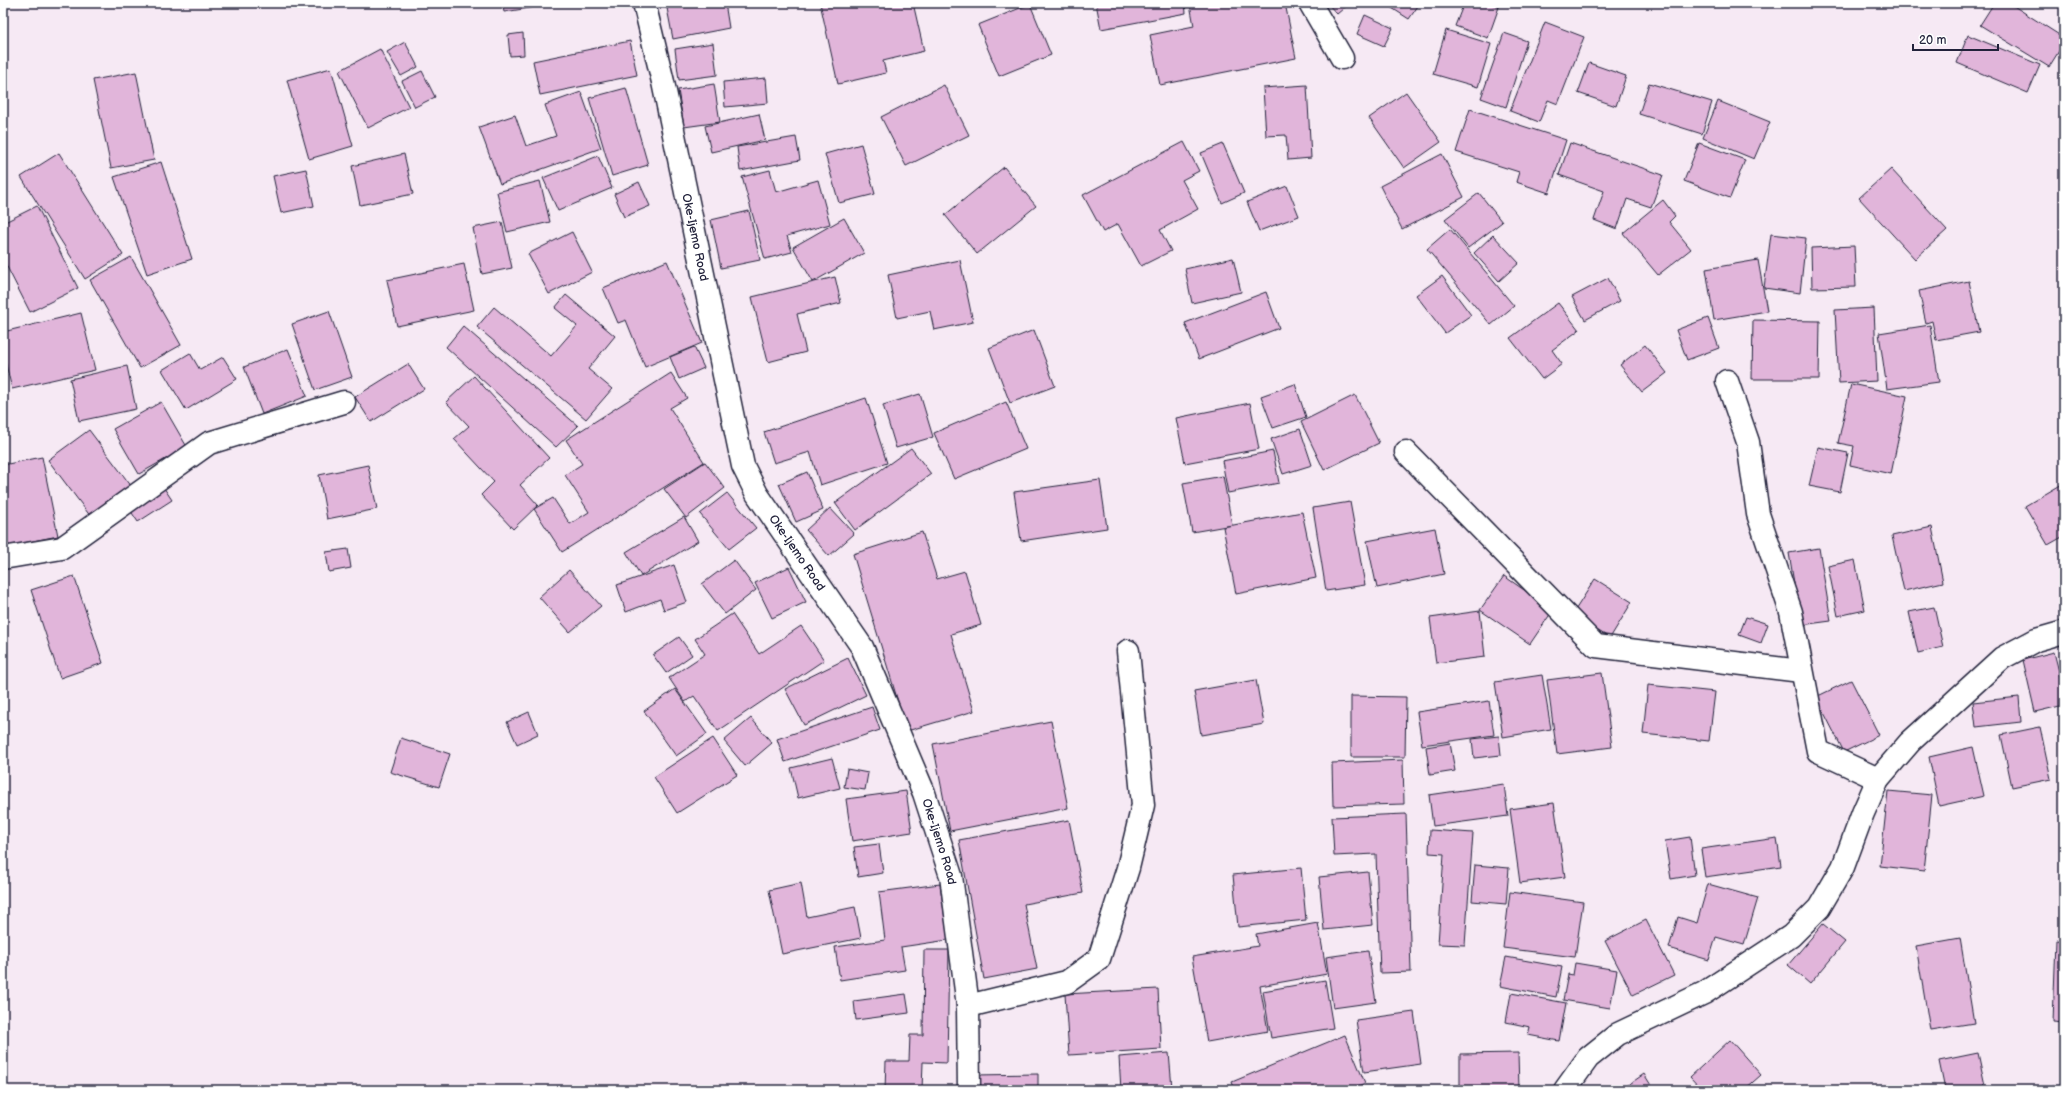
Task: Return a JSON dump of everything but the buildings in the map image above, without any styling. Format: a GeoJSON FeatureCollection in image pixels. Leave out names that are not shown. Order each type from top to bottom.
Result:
{"type":"FeatureCollection","features":[{"type":"Feature","properties":{"kind":"street","name":"Oke-Ijemo Road"},"geometry":{"type":"LineString","coordinates":[[644,3],[664,82],[743,466],[757,494],[862,646],[924,793],[951,876],[968,1006],[969,1090]]}},
{"type":"Feature","properties":{"kind":"street"},"geometry":{"type":"LineString","coordinates":[[1310,3],[1342,58]]}},
{"type":"Feature","properties":{"kind":"street"},"geometry":{"type":"LineString","coordinates":[[1727,380],[1748,442],[1758,514],[1791,612],[1801,671],[1818,751],[1878,779]]}},
{"type":"Feature","properties":{"kind":"street"},"geometry":{"type":"LineString","coordinates":[[3,558],[62,548],[209,443],[344,402]]}},
{"type":"Feature","properties":{"kind":"street"},"geometry":{"type":"LineString","coordinates":[[1406,452],[1596,646],[1801,671]]}},
{"type":"Feature","properties":{"kind":"street"},"geometry":{"type":"LineString","coordinates":[[1565,1090],[1588,1058],[1618,1034],[1704,993],[1791,936],[1819,908],[1843,867],[1863,813],[1878,779],[1910,742],[2002,658],[2036,640],[2064,632]]}},
{"type":"Feature","properties":{"kind":"street"},"geometry":{"type":"LineString","coordinates":[[968,1006],[1067,982],[1098,959],[1128,868],[1143,805],[1128,651]]}}]}
